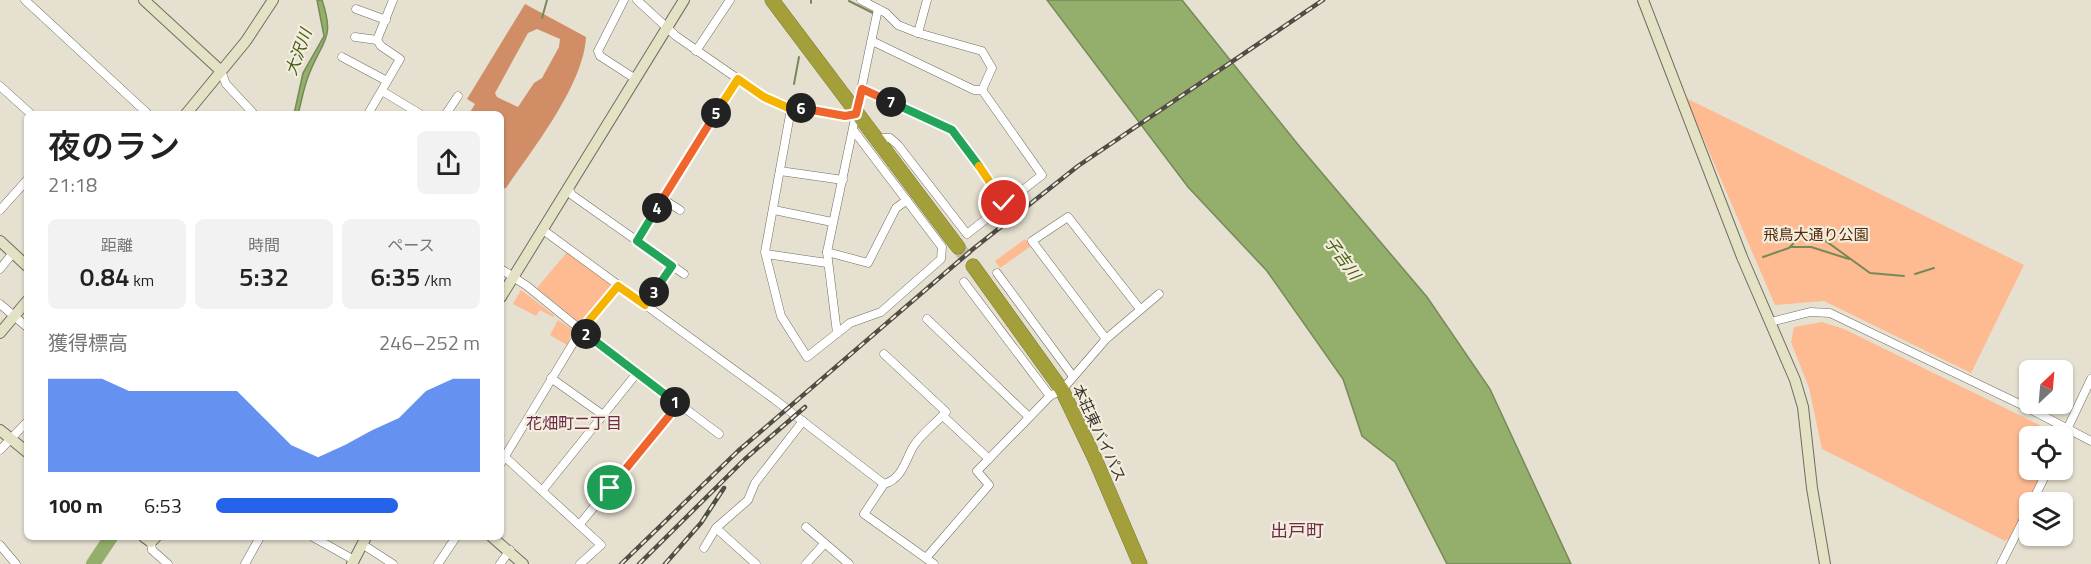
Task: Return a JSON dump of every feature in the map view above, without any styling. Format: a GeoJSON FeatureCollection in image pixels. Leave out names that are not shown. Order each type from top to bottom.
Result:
{"type":"FeatureCollection","features":[{"type":"Feature","properties":{"kind":"highway"},"geometry":{"type":"LineString","coordinates":[[772,0],[958,247]]}},
{"type":"Feature","properties":{"kind":"highway","name":"本荘東バイパス"},"geometry":{"type":"LineString","coordinates":[[973,266],[1056,393],[1095,459],[1140,564]]}},
{"type":"Feature","properties":{"kind":"street"},"geometry":{"type":"LineString","coordinates":[[25,0],[145,111]]}},
{"type":"Feature","properties":{"kind":"street"},"geometry":{"type":"LineString","coordinates":[[144,0],[221,70],[226,84],[251,111]]}},
{"type":"Feature","properties":{"kind":"street"},"geometry":{"type":"LineString","coordinates":[[188,111],[258,25],[273,0]]}},
{"type":"Feature","properties":{"kind":"street"},"geometry":{"type":"LineString","coordinates":[[377,40],[393,0]]}},
{"type":"Feature","properties":{"kind":"street"},"geometry":{"type":"LineString","coordinates":[[624,0],[598,51],[600,56],[634,78]]}},
{"type":"Feature","properties":{"kind":"street"},"geometry":{"type":"LineString","coordinates":[[637,0],[665,28],[764,97],[791,109],[797,107],[845,116],[856,114]]}},
{"type":"Feature","properties":{"kind":"street"},"geometry":{"type":"LineString","coordinates":[[504,292],[684,0]]}},
{"type":"Feature","properties":{"kind":"street"},"geometry":{"type":"LineString","coordinates":[[696,51],[730,0]]}},
{"type":"Feature","properties":{"kind":"street"},"geometry":{"type":"LineString","coordinates":[[862,0],[898,25],[982,51],[992,68],[982,90]]}},
{"type":"Feature","properties":{"kind":"street"},"geometry":{"type":"LineString","coordinates":[[918,33],[927,0]]}},
{"type":"Feature","properties":{"kind":"street"},"geometry":{"type":"LineString","coordinates":[[1643,0],[1738,247],[1771,322],[1803,407],[1812,488],[1824,564]]}},
{"type":"Feature","properties":{"kind":"street"},"geometry":{"type":"LineString","coordinates":[[356,9],[386,20]]}},
{"type":"Feature","properties":{"kind":"street"},"geometry":{"type":"LineString","coordinates":[[837,333],[827,252],[878,9]]}},
{"type":"Feature","properties":{"kind":"street"},"geometry":{"type":"LineString","coordinates":[[355,37],[377,40],[381,46],[400,59],[370,111]]}},
{"type":"Feature","properties":{"kind":"street"},"geometry":{"type":"LineString","coordinates":[[872,41],[974,90],[982,90]]}},
{"type":"Feature","properties":{"kind":"street"},"geometry":{"type":"LineString","coordinates":[[342,57],[387,81]]}},
{"type":"Feature","properties":{"kind":"street"},"geometry":{"type":"LineString","coordinates":[[637,241],[738,79]]}},
{"type":"Feature","properties":{"kind":"street"},"geometry":{"type":"LineString","coordinates":[[0,86],[28,111]]}},
{"type":"Feature","properties":{"kind":"street"},"geometry":{"type":"LineString","coordinates":[[862,89],[952,130],[1004,203]]}},
{"type":"Feature","properties":{"kind":"street"},"geometry":{"type":"LineString","coordinates":[[875,138],[890,138],[898,145],[967,234],[1042,175],[982,90]]}},
{"type":"Feature","properties":{"kind":"street"},"geometry":{"type":"LineString","coordinates":[[382,91],[415,111]]}},
{"type":"Feature","properties":{"kind":"street"},"geometry":{"type":"LineString","coordinates":[[448,111],[459,96]]}},
{"type":"Feature","properties":{"kind":"street"},"geometry":{"type":"LineString","coordinates":[[791,109],[766,254],[781,316],[807,357],[850,323],[881,312],[941,259],[942,247],[854,131]]}},
{"type":"Feature","properties":{"kind":"street"},"geometry":{"type":"LineString","coordinates":[[780,171],[843,180]]}},
{"type":"Feature","properties":{"kind":"street"},"geometry":{"type":"LineString","coordinates":[[0,210],[24,183]]}},
{"type":"Feature","properties":{"kind":"street"},"geometry":{"type":"LineString","coordinates":[[568,188],[572,195],[684,274]]}},
{"type":"Feature","properties":{"kind":"street"},"geometry":{"type":"LineString","coordinates":[[663,199],[680,210]]}},
{"type":"Feature","properties":{"kind":"street"},"geometry":{"type":"LineString","coordinates":[[827,252],[867,263],[896,208],[907,200]]}},
{"type":"Feature","properties":{"kind":"street"},"geometry":{"type":"LineString","coordinates":[[774,210],[832,222]]}},
{"type":"Feature","properties":{"kind":"street"},"geometry":{"type":"LineString","coordinates":[[1106,339],[1032,241],[1068,217],[1140,309]]}},
{"type":"Feature","properties":{"kind":"street"},"geometry":{"type":"LineString","coordinates":[[543,230],[803,421],[884,484]]}},
{"type":"Feature","properties":{"kind":"street"},"geometry":{"type":"LineString","coordinates":[[0,241],[24,263]]}},
{"type":"Feature","properties":{"kind":"street"},"geometry":{"type":"LineString","coordinates":[[0,268],[13,254]]}},
{"type":"Feature","properties":{"kind":"street"},"geometry":{"type":"LineString","coordinates":[[766,254],[827,263]]}},
{"type":"Feature","properties":{"kind":"street"},"geometry":{"type":"LineString","coordinates":[[645,305],[672,266]]}},
{"type":"Feature","properties":{"kind":"street"},"geometry":{"type":"LineString","coordinates":[[504,271],[719,434]]}},
{"type":"Feature","properties":{"kind":"street"},"geometry":{"type":"LineString","coordinates":[[997,273],[1072,375]]}},
{"type":"Feature","properties":{"kind":"street"},"geometry":{"type":"LineString","coordinates":[[964,282],[1056,393]]}},
{"type":"Feature","properties":{"kind":"street"},"geometry":{"type":"LineString","coordinates":[[504,458],[581,330],[618,286]]}},
{"type":"Feature","properties":{"kind":"street"},"geometry":{"type":"LineString","coordinates":[[923,560],[989,485],[977,471],[1029,417],[1056,393],[1106,339],[1158,294]]}},
{"type":"Feature","properties":{"kind":"street"},"geometry":{"type":"LineString","coordinates":[[0,304],[24,324]]}},
{"type":"Feature","properties":{"kind":"street"},"geometry":{"type":"LineString","coordinates":[[0,333],[24,304]]}},
{"type":"Feature","properties":{"kind":"street"},"geometry":{"type":"LineString","coordinates":[[1771,322],[1810,312],[1830,313],[2026,407],[2061,426]]}},
{"type":"Feature","properties":{"kind":"street"},"geometry":{"type":"LineString","coordinates":[[927,319],[1029,417]]}},
{"type":"Feature","properties":{"kind":"street"},"geometry":{"type":"LineString","coordinates":[[884,354],[946,412],[913,447],[908,462],[891,482],[884,484],[864,514],[923,560],[934,564]]}},
{"type":"Feature","properties":{"kind":"street"},"geometry":{"type":"LineString","coordinates":[[542,491],[637,373]]}},
{"type":"Feature","properties":{"kind":"street"},"geometry":{"type":"LineString","coordinates":[[551,378],[603,415]]}},
{"type":"Feature","properties":{"kind":"street"},"geometry":{"type":"LineString","coordinates":[[2070,426],[2091,379]]}},
{"type":"Feature","properties":{"kind":"street"},"geometry":{"type":"LineString","coordinates":[[580,525],[678,405]]}},
{"type":"Feature","properties":{"kind":"street"},"geometry":{"type":"LineString","coordinates":[[943,416],[989,459]]}},
{"type":"Feature","properties":{"kind":"street"},"geometry":{"type":"LineString","coordinates":[[704,548],[716,528],[748,500],[755,483],[803,421]]}},
{"type":"Feature","properties":{"kind":"street"},"geometry":{"type":"LineString","coordinates":[[0,450],[24,425]]}},
{"type":"Feature","properties":{"kind":"street"},"geometry":{"type":"LineString","coordinates":[[0,430],[24,450]]}},
{"type":"Feature","properties":{"kind":"street"},"geometry":{"type":"LineString","coordinates":[[2073,432],[2091,441]]}},
{"type":"Feature","properties":{"kind":"street"},"geometry":{"type":"LineString","coordinates":[[504,461],[542,491],[601,545],[580,564]]}},
{"type":"Feature","properties":{"kind":"street"},"geometry":{"type":"LineString","coordinates":[[806,527],[849,564]]}},
{"type":"Feature","properties":{"kind":"street"},"geometry":{"type":"LineString","coordinates":[[2001,564],[2019,527]]}},
{"type":"Feature","properties":{"kind":"street"},"geometry":{"type":"LineString","coordinates":[[716,528],[756,564]]}},
{"type":"Feature","properties":{"kind":"street"},"geometry":{"type":"LineString","coordinates":[[150,540],[155,560],[168,564]]}},
{"type":"Feature","properties":{"kind":"street"},"geometry":{"type":"LineString","coordinates":[[245,564],[258,540]]}},
{"type":"Feature","properties":{"kind":"street"},"geometry":{"type":"LineString","coordinates":[[318,540],[353,562],[364,541],[393,564]]}},
{"type":"Feature","properties":{"kind":"street"},"geometry":{"type":"LineString","coordinates":[[438,564],[454,540]]}},
{"type":"Feature","properties":{"kind":"street"},"geometry":{"type":"LineString","coordinates":[[496,540],[523,564]]}},
{"type":"Feature","properties":{"kind":"street"},"geometry":{"type":"LineString","coordinates":[[0,544],[16,564]]}},
{"type":"Feature","properties":{"kind":"street"},"geometry":{"type":"LineString","coordinates":[[806,564],[824,544]]}},
{"type":"Feature","properties":{"kind":"street"},"geometry":{"type":"LineString","coordinates":[[500,564],[510,550]]}},
{"type":"Feature","properties":{"kind":"green space","name":"飛鳥大通り公園"},"geometry":{"type":"Polygon","coordinates":[[[1686,98],[2024,265],[1971,373],[1824,301],[1775,305],[1686,98]]]}},
{"type":"Feature","properties":{"kind":"green space"},"geometry":{"type":"Polygon","coordinates":[[[1025,239],[1031,246],[1000,268],[995,261],[1025,239]]]}},
{"type":"Feature","properties":{"kind":"green space"},"geometry":{"type":"Polygon","coordinates":[[[568,251],[611,285],[611,289],[585,322],[580,323],[537,288],[568,251]]]}},
{"type":"Feature","properties":{"kind":"green space"},"geometry":{"type":"Polygon","coordinates":[[[521,290],[554,315],[553,317],[540,310],[536,316],[513,304],[521,290]]]}},
{"type":"Feature","properties":{"kind":"green space"},"geometry":{"type":"Polygon","coordinates":[[[558,320],[573,330],[567,345],[550,335],[558,320]]]}},
{"type":"Feature","properties":{"kind":"green space"},"geometry":{"type":"Polygon","coordinates":[[[1822,322],[1844,329],[2042,426],[2019,426],[2019,480],[2040,480],[2034,492],[2019,492],[2019,520],[2009,539],[2005,541],[1822,449],[1809,388],[1791,342],[1794,327],[1822,322]]]}},
{"type":"Feature","properties":{"kind":"shaded area"},"geometry":{"type":"Polygon","coordinates":[[[525,4],[586,37],[583,55],[567,95],[543,135],[506,188],[504,188],[504,111],[471,111],[475,104],[467,99],[525,4]],[[537,29],[528,33],[495,93],[497,97],[518,107],[534,83],[542,78],[559,47],[560,39],[537,29]]]}},
{"type":"Feature","properties":{"kind":"water"},"geometry":{"type":"Polygon","coordinates":[[[317,0],[322,0],[326,13],[326,38],[308,77],[299,111],[295,111],[303,73],[324,36],[317,0]]]}},
{"type":"Feature","properties":{"kind":"water","name":"子吉川"},"geometry":{"type":"Polygon","coordinates":[[[1047,0],[1182,0],[1300,147],[1427,297],[1490,389],[1571,564],[1447,564],[1395,462],[1362,436],[1343,379],[1267,271],[1188,187],[1047,0]]]}},
{"type":"Feature","properties":{"kind":"waterway"},"geometry":{"type":"LineString","coordinates":[[542,18],[547,0]]}},
{"type":"Feature","properties":{"kind":"waterway"},"geometry":{"type":"LineString","coordinates":[[849,1],[875,14]]}},
{"type":"Feature","properties":{"kind":"waterway"},"geometry":{"type":"LineString","coordinates":[[794,84],[799,57]]}},
{"type":"Feature","properties":{"kind":"waterway"},"geometry":{"type":"LineString","coordinates":[[1763,257],[1789,248],[1804,232],[1812,231],[1870,273],[1904,276]]}},
{"type":"Feature","properties":{"kind":"waterway"},"geometry":{"type":"LineString","coordinates":[[1791,247],[1811,247],[1849,259]]}},
{"type":"Feature","properties":{"kind":"waterway"},"geometry":{"type":"LineString","coordinates":[[1915,274],[1934,268]]}},
{"type":"Feature","properties":{"kind":"waterway","name":"大沢川"},"geometry":{"type":"LineString","coordinates":[[93,564],[109,540]]}},
{"type":"Feature","properties":{"kind":"tunnel"},"geometry":{"type":"LineString","coordinates":[[958,247],[973,266]]}},
{"type":"Feature","properties":{"kind":"railway"},"geometry":{"type":"LineString","coordinates":[[621,564],[738,451],[973,249],[1078,166],[1323,0]]}},
{"type":"Feature","properties":{"kind":"railway"},"geometry":{"type":"LineString","coordinates":[[639,564],[745,459],[805,407]]}},
{"type":"Feature","properties":{"kind":"railway"},"geometry":{"type":"LineString","coordinates":[[665,564],[701,523],[724,488]]}},
{"type":"Feature","properties":{"kind":"district","name":"花畑町二丁目"},"geometry":{"type":"Point","coordinates":[574,423]}},
{"type":"Feature","properties":{"kind":"district","name":"出戸町"},"geometry":{"type":"Point","coordinates":[1297,531]}},
{"type":"Feature","properties":{"kind":"route"},"geometry":{"type":"LineString","coordinates":[[610,488],[678,405],[581,330],[618,286],[645,305],[672,266],[637,241],[738,79],[764,97],[791,109],[797,107],[845,116],[856,114],[862,89],[952,130],[1004,203]]}}]}
